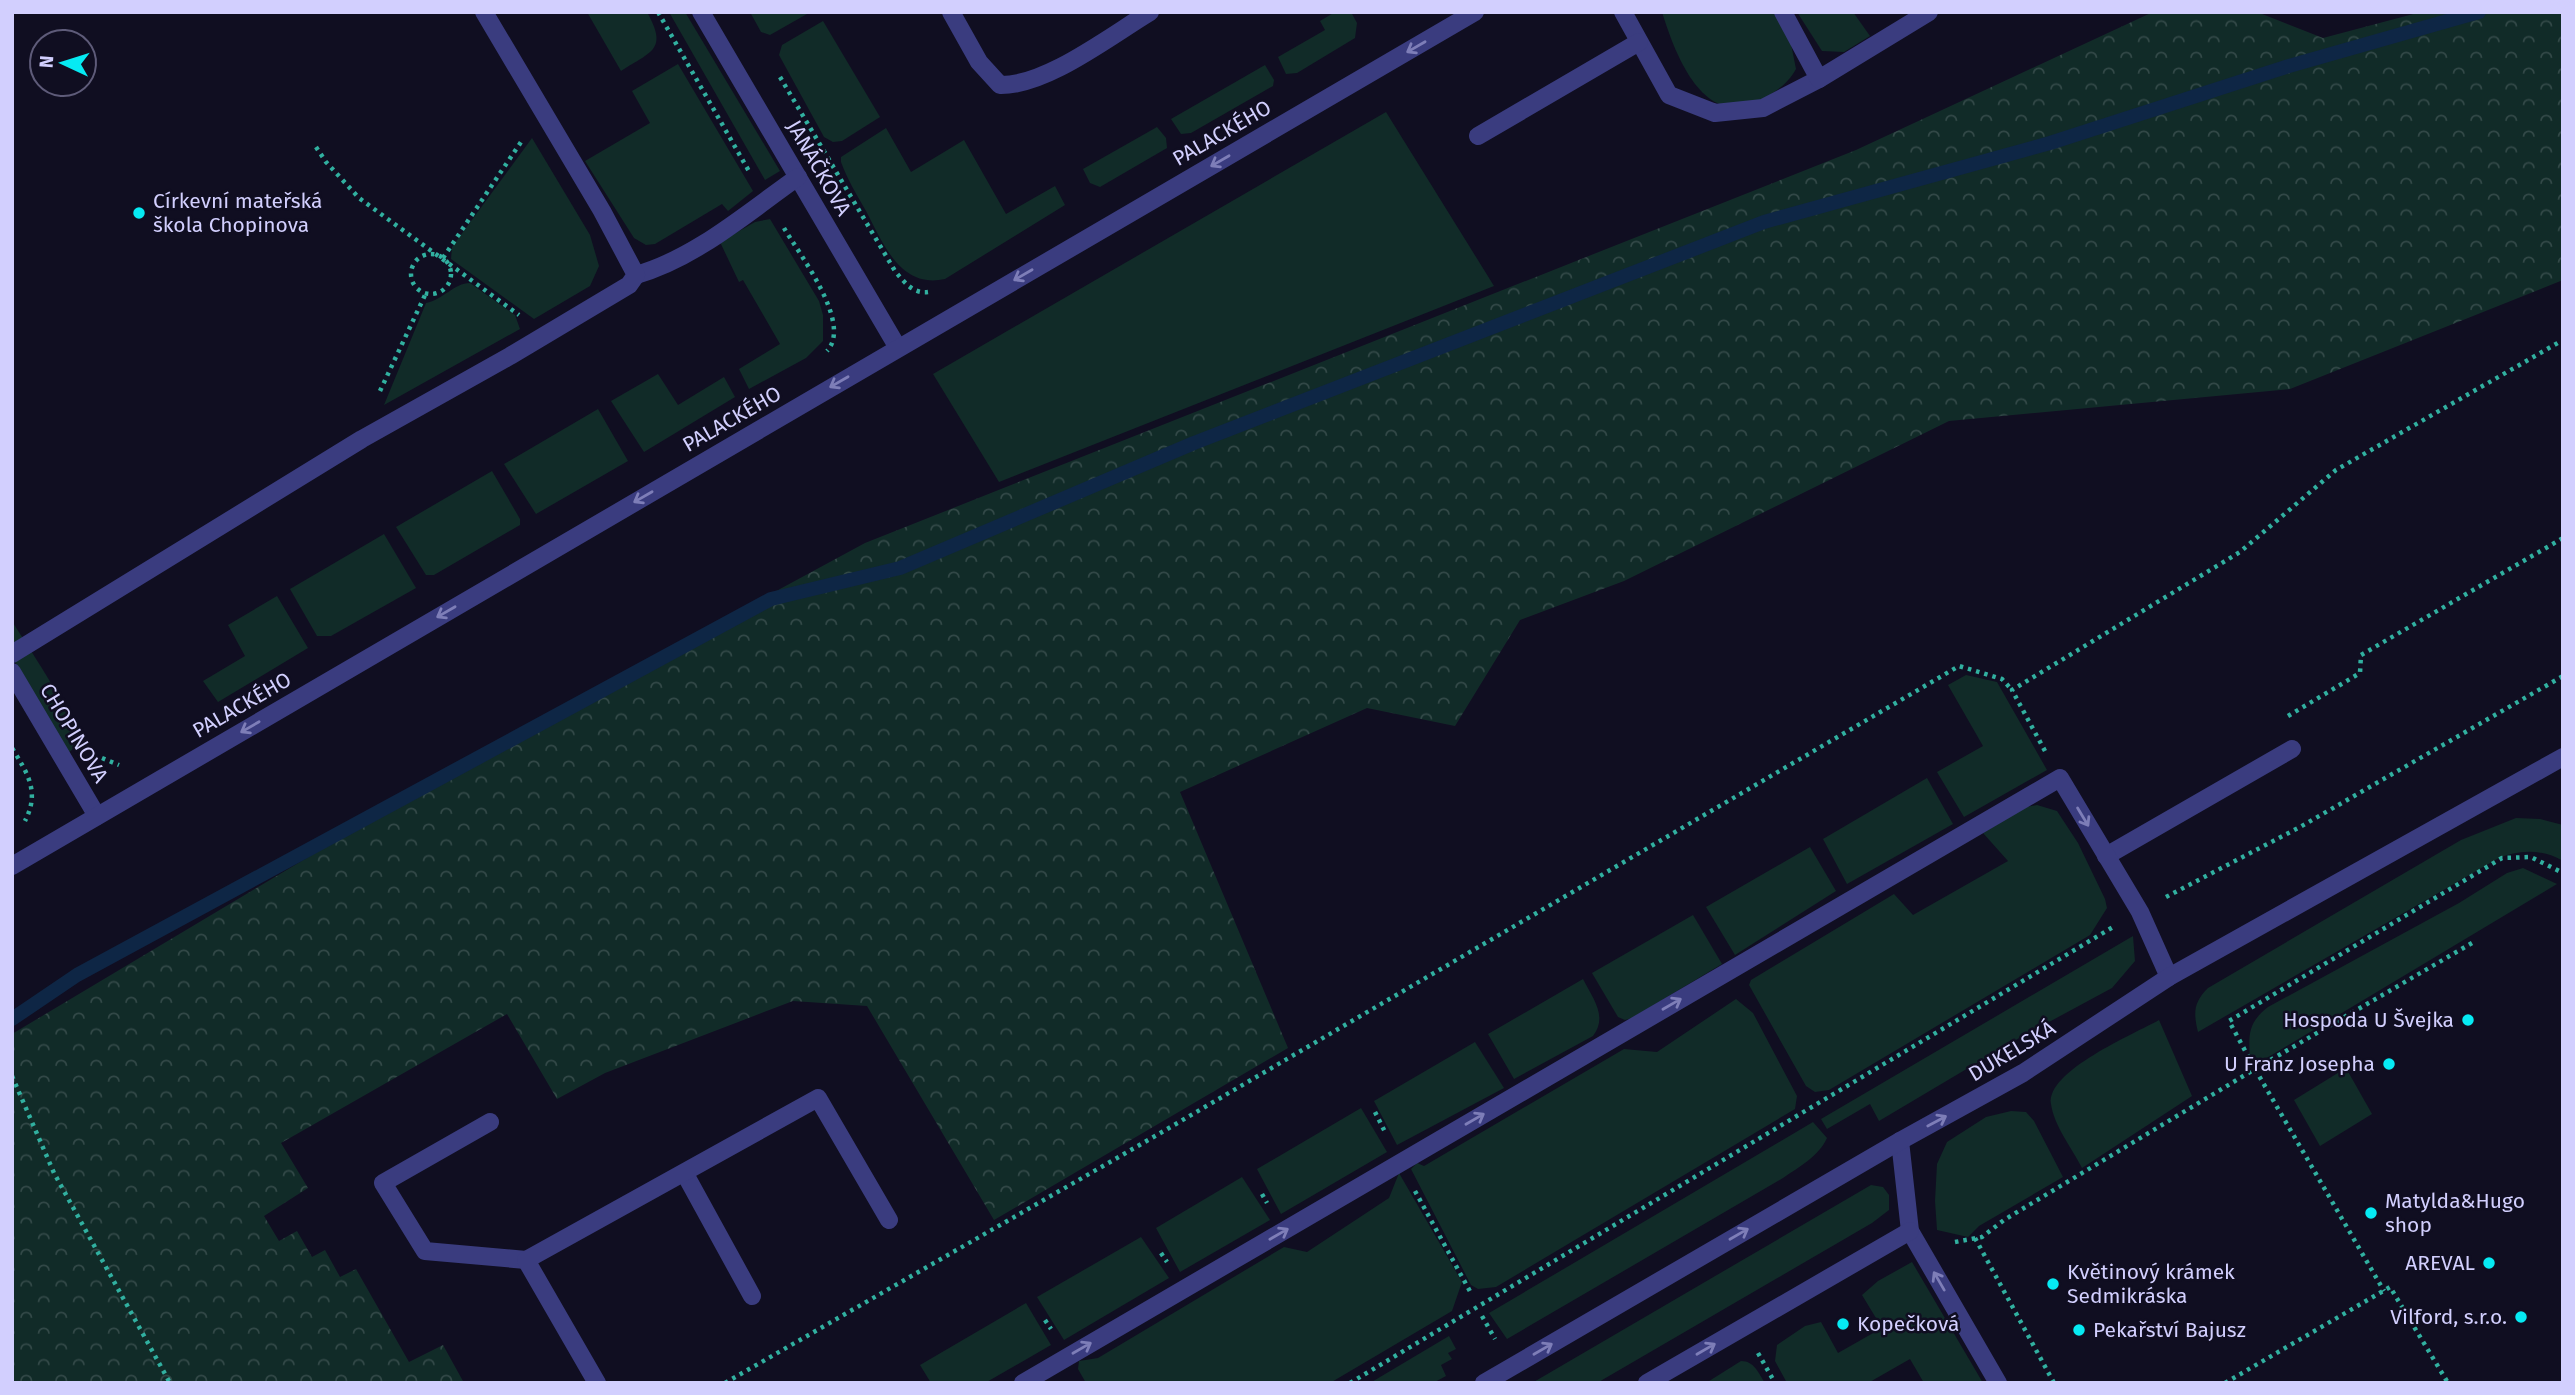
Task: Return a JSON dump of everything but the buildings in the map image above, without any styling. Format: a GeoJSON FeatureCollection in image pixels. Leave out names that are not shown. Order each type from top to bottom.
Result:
{"type":"FeatureCollection","features":[{"type":"Feature","properties":{"kind":"street"},"geometry":{"type":"LineString","coordinates":[[484,12],[636,275]]}},
{"type":"Feature","properties":{"kind":"street","name":"JANÁČKOVA"},"geometry":{"type":"LineString","coordinates":[[701,12],[898,348]]}},
{"type":"Feature","properties":{"kind":"street"},"geometry":{"type":"LineString","coordinates":[[951,12],[979,62],[1000,85],[1008,86],[1016,86],[1053,69],[1150,12]]}},
{"type":"Feature","properties":{"kind":"street","name":"PALACKÉHO"},"geometry":{"type":"LineString","coordinates":[[12,866],[1475,12]]}},
{"type":"Feature","properties":{"kind":"street"},"geometry":{"type":"LineString","coordinates":[[1623,12],[1669,95],[1714,113],[1763,108],[1819,79],[1929,12]]}},
{"type":"Feature","properties":{"kind":"street"},"geometry":{"type":"LineString","coordinates":[[1783,12],[1819,79]]}},
{"type":"Feature","properties":{"kind":"street"},"geometry":{"type":"LineString","coordinates":[[1478,136],[1639,42]]}},
{"type":"Feature","properties":{"kind":"street"},"geometry":{"type":"LineString","coordinates":[[12,654],[362,439],[538,340],[629,285],[636,275],[658,269],[699,246],[798,177]]}},
{"type":"Feature","properties":{"kind":"street","name":"CHOPINOVA"},"geometry":{"type":"LineString","coordinates":[[12,672],[97,816]]}},
{"type":"Feature","properties":{"kind":"street"},"geometry":{"type":"LineString","coordinates":[[2106,856],[2292,750]]}},
{"type":"Feature","properties":{"kind":"street","name":"DUKELSKÁ"},"geometry":{"type":"LineString","coordinates":[[1484,1383],[1900,1141],[2023,1073],[2169,978],[2563,757]]}},
{"type":"Feature","properties":{"kind":"street"},"geometry":{"type":"LineString","coordinates":[[1023,1383],[2060,778],[2140,912],[2169,978]]}},
{"type":"Feature","properties":{"kind":"street"},"geometry":{"type":"LineString","coordinates":[[490,1122],[383,1183],[425,1251],[526,1260],[818,1098],[889,1220]]}},
{"type":"Feature","properties":{"kind":"street"},"geometry":{"type":"LineString","coordinates":[[1900,1141],[1910,1231],[1998,1383]]}},
{"type":"Feature","properties":{"kind":"street"},"geometry":{"type":"LineString","coordinates":[[685,1174],[752,1296]]}},
{"type":"Feature","properties":{"kind":"street"},"geometry":{"type":"LineString","coordinates":[[1647,1383],[1910,1231]]}},
{"type":"Feature","properties":{"kind":"street"},"geometry":{"type":"LineString","coordinates":[[526,1260],[597,1383]]}},
{"type":"Feature","properties":{"kind":"path"},"geometry":{"type":"LineString","coordinates":[[658,12],[741,158]]}},
{"type":"Feature","properties":{"kind":"path"},"geometry":{"type":"LineString","coordinates":[[775,67],[895,271],[912,289],[921,293],[934,291]]}},
{"type":"Feature","properties":{"kind":"path"},"geometry":{"type":"LineString","coordinates":[[443,258],[543,110]]}},
{"type":"Feature","properties":{"kind":"path"},"geometry":{"type":"LineString","coordinates":[[316,147],[359,198],[530,324],[538,340]]}},
{"type":"Feature","properties":{"kind":"path"},"geometry":{"type":"LineString","coordinates":[[779,219],[833,314],[834,335],[831,346],[823,355]]}},
{"type":"Feature","properties":{"kind":"path"},"geometry":{"type":"LineString","coordinates":[[419,257],[443,258],[452,270],[450,283],[441,292],[426,293],[413,282],[411,269],[419,257]]}},
{"type":"Feature","properties":{"kind":"path"},"geometry":{"type":"LineString","coordinates":[[374,402],[426,293]]}},
{"type":"Feature","properties":{"kind":"path"},"geometry":{"type":"LineString","coordinates":[[2012,690],[2240,552],[2336,470],[2563,340]]}},
{"type":"Feature","properties":{"kind":"path"},"geometry":{"type":"LineString","coordinates":[[2278,722],[2360,673],[2361,655],[2563,538]]}},
{"type":"Feature","properties":{"kind":"path"},"geometry":{"type":"LineString","coordinates":[[725,1383],[1157,1135],[1959,666],[2002,679],[2012,690],[2060,778]]}},
{"type":"Feature","properties":{"kind":"path"},"geometry":{"type":"LineString","coordinates":[[1349,1383],[2140,912],[2300,827],[2563,676]]}},
{"type":"Feature","properties":{"kind":"path"},"geometry":{"type":"LineString","coordinates":[[12,748],[32,781],[30,809],[18,828]]}},
{"type":"Feature","properties":{"kind":"path"},"geometry":{"type":"LineString","coordinates":[[98,757],[117,765],[125,764]]}},
{"type":"Feature","properties":{"kind":"path"},"geometry":{"type":"LineString","coordinates":[[2384,1291],[2229,1021],[2502,858],[2530,858],[2563,873]]}},
{"type":"Feature","properties":{"kind":"path"},"geometry":{"type":"LineString","coordinates":[[2004,1220],[2472,943]]}},
{"type":"Feature","properties":{"kind":"path"},"geometry":{"type":"LineString","coordinates":[[12,1076],[54,1173],[170,1383]]}},
{"type":"Feature","properties":{"kind":"path"},"geometry":{"type":"LineString","coordinates":[[1376,1112],[1400,1163],[1472,1295]]}},
{"type":"Feature","properties":{"kind":"path"},"geometry":{"type":"LineString","coordinates":[[1975,1238],[2054,1383]]}},
{"type":"Feature","properties":{"kind":"path"},"geometry":{"type":"LineString","coordinates":[[2225,1383],[2390,1287],[2448,1383]]}},
{"type":"Feature","properties":{"kind":"path"},"geometry":{"type":"LineString","coordinates":[[1482,1316],[1497,1343]]}},
{"type":"Feature","properties":{"kind":"path"},"geometry":{"type":"LineString","coordinates":[[1752,1344],[1775,1383]]}},
{"type":"Feature","properties":{"kind":"green space"},"geometry":{"type":"Polygon","coordinates":[[[587,12],[647,12],[656,34],[656,42],[648,54],[621,71],[587,12]]]}},
{"type":"Feature","properties":{"kind":"green space"},"geometry":{"type":"Polygon","coordinates":[[[669,12],[685,12],[780,171],[765,180],[669,12]]]}},
{"type":"Feature","properties":{"kind":"green space"},"geometry":{"type":"Polygon","coordinates":[[[750,12],[807,14],[770,35],[761,32],[750,12]]]}},
{"type":"Feature","properties":{"kind":"green space"},"geometry":{"type":"Polygon","coordinates":[[[1335,12],[1351,12],[1357,23],[1355,38],[1297,73],[1286,74],[1278,57],[1325,30],[1320,21],[1335,12]]]}},
{"type":"Feature","properties":{"kind":"green space"},"geometry":{"type":"Polygon","coordinates":[[[1662,12],[1774,12],[1791,44],[1796,69],[1780,88],[1759,101],[1739,107],[1722,105],[1707,97],[1694,83],[1675,48],[1662,12]]]}},
{"type":"Feature","properties":{"kind":"green space"},"geometry":{"type":"Polygon","coordinates":[[[1797,12],[1853,12],[1870,36],[1844,52],[1822,51],[1797,12]]]}},
{"type":"Feature","properties":{"kind":"green space"},"geometry":{"type":"Polygon","coordinates":[[[2153,12],[2257,12],[2323,38],[2421,12],[2563,12],[2563,280],[2290,389],[1949,421],[1624,581],[1520,620],[1455,726],[1367,708],[1180,792],[1288,1048],[994,1220],[867,1006],[793,1001],[605,1073],[557,1099],[507,1014],[281,1143],[308,1188],[264,1216],[279,1241],[297,1231],[312,1257],[325,1250],[340,1277],[356,1269],[409,1362],[443,1345],[464,1383],[12,1383],[12,1034],[536,721],[865,543],[1856,150],[2153,12]]]}},
{"type":"Feature","properties":{"kind":"green space"},"geometry":{"type":"Polygon","coordinates":[[[823,21],[880,117],[842,141],[833,142],[824,137],[779,55],[782,45],[823,21]]]}},
{"type":"Feature","properties":{"kind":"green space"},"geometry":{"type":"Polygon","coordinates":[[[678,64],[753,191],[728,211],[722,204],[655,244],[646,245],[634,238],[585,161],[650,123],[632,91],[678,64]]]}},
{"type":"Feature","properties":{"kind":"green space"},"geometry":{"type":"Polygon","coordinates":[[[1265,65],[1274,80],[1273,86],[1191,133],[1181,134],[1171,119],[1265,65]]]}},
{"type":"Feature","properties":{"kind":"green space"},"geometry":{"type":"Polygon","coordinates":[[[1386,112],[1494,286],[999,482],[933,374],[1386,112]]]}},
{"type":"Feature","properties":{"kind":"green space"},"geometry":{"type":"Polygon","coordinates":[[[1157,127],[1166,138],[1167,148],[1100,187],[1090,183],[1083,169],[1157,127]]]}},
{"type":"Feature","properties":{"kind":"green space"},"geometry":{"type":"Polygon","coordinates":[[[886,128],[911,172],[964,140],[1006,214],[1055,186],[1065,205],[945,279],[916,277],[895,261],[887,249],[841,162],[841,157],[886,128]]]}},
{"type":"Feature","properties":{"kind":"green space"},"geometry":{"type":"Polygon","coordinates":[[[532,138],[590,235],[599,266],[590,286],[534,319],[451,259],[452,247],[532,138]]]}},
{"type":"Feature","properties":{"kind":"green space"},"geometry":{"type":"Polygon","coordinates":[[[770,219],[819,301],[823,315],[823,341],[806,358],[749,389],[739,369],[780,344],[743,280],[739,282],[720,242],[755,222],[770,219]]]}},
{"type":"Feature","properties":{"kind":"green space"},"geometry":{"type":"Polygon","coordinates":[[[470,283],[515,315],[520,329],[384,405],[426,303],[470,283]]]}},
{"type":"Feature","properties":{"kind":"green space"},"geometry":{"type":"Polygon","coordinates":[[[658,374],[678,405],[724,377],[735,397],[644,452],[611,401],[658,374]]]}},
{"type":"Feature","properties":{"kind":"green space"},"geometry":{"type":"Polygon","coordinates":[[[598,409],[628,461],[536,514],[504,464],[598,409]]]}},
{"type":"Feature","properties":{"kind":"green space"},"geometry":{"type":"Polygon","coordinates":[[[492,471],[520,519],[520,525],[434,575],[426,575],[396,527],[492,471]]]}},
{"type":"Feature","properties":{"kind":"green space"},"geometry":{"type":"Polygon","coordinates":[[[384,534],[416,588],[331,636],[317,636],[290,589],[384,534]]]}},
{"type":"Feature","properties":{"kind":"green space"},"geometry":{"type":"Polygon","coordinates":[[[277,596],[308,648],[218,702],[203,681],[245,656],[228,625],[277,596]]]}},
{"type":"Feature","properties":{"kind":"green space"},"geometry":{"type":"Polygon","coordinates":[[[12,621],[61,700],[76,731],[78,740],[68,753],[12,657],[12,621]]]}},
{"type":"Feature","properties":{"kind":"green space"},"geometry":{"type":"Polygon","coordinates":[[[1966,675],[1997,682],[2047,770],[1964,817],[1937,772],[1983,746],[1948,685],[1966,675]]]}},
{"type":"Feature","properties":{"kind":"green space"},"geometry":{"type":"Polygon","coordinates":[[[1927,778],[1953,824],[1847,884],[1823,839],[1927,778]]]}},
{"type":"Feature","properties":{"kind":"green space"},"geometry":{"type":"Polygon","coordinates":[[[2037,805],[2057,811],[2078,843],[2105,899],[2107,908],[2090,935],[1829,1090],[1815,1092],[1806,1086],[1749,985],[1751,980],[1894,894],[1913,915],[2008,861],[1983,833],[2026,807],[2037,805]]]}},
{"type":"Feature","properties":{"kind":"green space"},"geometry":{"type":"Polygon","coordinates":[[[2516,818],[2540,819],[2563,825],[2563,861],[2539,852],[2514,853],[2497,859],[2198,1032],[2196,1008],[2208,988],[2461,840],[2516,818]]]}},
{"type":"Feature","properties":{"kind":"green space"},"geometry":{"type":"Polygon","coordinates":[[[1810,847],[1836,891],[1735,955],[1706,907],[1810,847]]]}},
{"type":"Feature","properties":{"kind":"green space"},"geometry":{"type":"Polygon","coordinates":[[[2523,868],[2557,884],[2250,1068],[2249,1041],[2252,1027],[2268,1007],[2459,903],[2507,873],[2523,868]]]}},
{"type":"Feature","properties":{"kind":"green space"},"geometry":{"type":"Polygon","coordinates":[[[1693,915],[1722,964],[1632,1018],[1625,1020],[1618,1017],[1592,973],[1693,915]]]}},
{"type":"Feature","properties":{"kind":"green space"},"geometry":{"type":"Polygon","coordinates":[[[2133,936],[2135,961],[2112,988],[2012,1042],[1879,1121],[1870,1104],[1827,1129],[1821,1119],[2133,936]]]}},
{"type":"Feature","properties":{"kind":"green space"},"geometry":{"type":"Polygon","coordinates":[[[1583,979],[1599,1014],[1593,1036],[1514,1079],[1488,1034],[1583,979]]]}},
{"type":"Feature","properties":{"kind":"green space"},"geometry":{"type":"Polygon","coordinates":[[[1736,999],[1753,1013],[1797,1096],[1795,1109],[1496,1287],[1478,1289],[1471,1285],[1411,1169],[1417,1163],[1424,1166],[1624,1049],[1657,1052],[1736,999]]]}},
{"type":"Feature","properties":{"kind":"green space"},"geometry":{"type":"Polygon","coordinates":[[[2159,1020],[2192,1096],[2082,1168],[2056,1120],[2051,1104],[2053,1091],[2076,1067],[2159,1020]]]}},
{"type":"Feature","properties":{"kind":"green space"},"geometry":{"type":"Polygon","coordinates":[[[1475,1042],[1504,1088],[1397,1145],[1374,1101],[1475,1042]]]}},
{"type":"Feature","properties":{"kind":"green space"},"geometry":{"type":"Polygon","coordinates":[[[2346,1068],[2372,1114],[2320,1146],[2294,1100],[2346,1068]]]}},
{"type":"Feature","properties":{"kind":"green space"},"geometry":{"type":"Polygon","coordinates":[[[1361,1108],[1387,1152],[1281,1214],[1257,1169],[1361,1108]]]}},
{"type":"Feature","properties":{"kind":"green space"},"geometry":{"type":"Polygon","coordinates":[[[2011,1111],[2026,1112],[2034,1121],[2063,1177],[1979,1226],[1968,1237],[1937,1230],[1937,1164],[1947,1142],[1986,1117],[2011,1111]]]}},
{"type":"Feature","properties":{"kind":"green space"},"geometry":{"type":"Polygon","coordinates":[[[1813,1122],[1827,1138],[1814,1156],[1783,1178],[1507,1339],[1489,1313],[1813,1122]]]}},
{"type":"Feature","properties":{"kind":"green space"},"geometry":{"type":"Polygon","coordinates":[[[1399,1173],[1462,1282],[1452,1311],[1330,1383],[1086,1383],[1078,1369],[1079,1361],[1098,1358],[1284,1247],[1307,1252],[1389,1198],[1399,1173]]]}},
{"type":"Feature","properties":{"kind":"green space"},"geometry":{"type":"Polygon","coordinates":[[[1242,1177],[1270,1220],[1180,1272],[1156,1228],[1242,1177]]]}},
{"type":"Feature","properties":{"kind":"green space"},"geometry":{"type":"Polygon","coordinates":[[[1871,1185],[1883,1187],[1889,1195],[1889,1210],[1872,1223],[1597,1383],[1532,1383],[1871,1185]]]}},
{"type":"Feature","properties":{"kind":"green space"},"geometry":{"type":"Polygon","coordinates":[[[1141,1237],[1169,1278],[1064,1340],[1037,1297],[1141,1237]]]}},
{"type":"Feature","properties":{"kind":"green space"},"geometry":{"type":"Polygon","coordinates":[[[1912,1262],[1983,1383],[1924,1383],[1910,1359],[1868,1383],[1787,1383],[1775,1361],[1777,1345],[1805,1326],[1821,1322],[1838,1353],[1882,1328],[1862,1295],[1878,1281],[1912,1262]]]}},
{"type":"Feature","properties":{"kind":"green space"},"geometry":{"type":"Polygon","coordinates":[[[1026,1303],[1051,1345],[985,1383],[931,1383],[920,1365],[1026,1303]]]}},
{"type":"Feature","properties":{"kind":"green space"},"geometry":{"type":"Polygon","coordinates":[[[1449,1336],[1456,1349],[1448,1353],[1452,1359],[1441,1365],[1446,1376],[1433,1383],[1370,1383],[1449,1336]]]}},
{"type":"Feature","properties":{"kind":"green space"},"geometry":{"type":"Polygon","coordinates":[[[1741,1361],[1752,1365],[1765,1383],[1706,1383],[1741,1361]]]}},
{"type":"Feature","properties":{"kind":"waterway"},"geometry":{"type":"LineString","coordinates":[[12,1019],[77,975],[771,599],[900,568],[1194,443],[1764,222],[2050,143],[2289,66],[2479,12]]}},
{"type":"Feature","properties":{"kind":"place","name":"Církevní mateřská škola Chopinova"},"geometry":{"type":"Point","coordinates":[139,213]}},
{"type":"Feature","properties":{"kind":"place","name":"Hospoda U Švejka"},"geometry":{"type":"Point","coordinates":[2468,1020]}},
{"type":"Feature","properties":{"kind":"place","name":"U Franz Josepha"},"geometry":{"type":"Point","coordinates":[2389,1064]}},
{"type":"Feature","properties":{"kind":"place","name":"Matylda&Hugo shop"},"geometry":{"type":"Point","coordinates":[2371,1213]}},
{"type":"Feature","properties":{"kind":"place","name":"AREVAL"},"geometry":{"type":"Point","coordinates":[2489,1263]}},
{"type":"Feature","properties":{"kind":"place","name":"Květinový krámek Sedmikráska"},"geometry":{"type":"Point","coordinates":[2053,1284]}},
{"type":"Feature","properties":{"kind":"place","name":"Vilford, s.r.o."},"geometry":{"type":"Point","coordinates":[2521,1317]}},
{"type":"Feature","properties":{"kind":"place","name":"Kopečková"},"geometry":{"type":"Point","coordinates":[1843,1324]}},
{"type":"Feature","properties":{"kind":"place","name":"Pekařství Bajusz"},"geometry":{"type":"Point","coordinates":[2079,1330]}}]}
